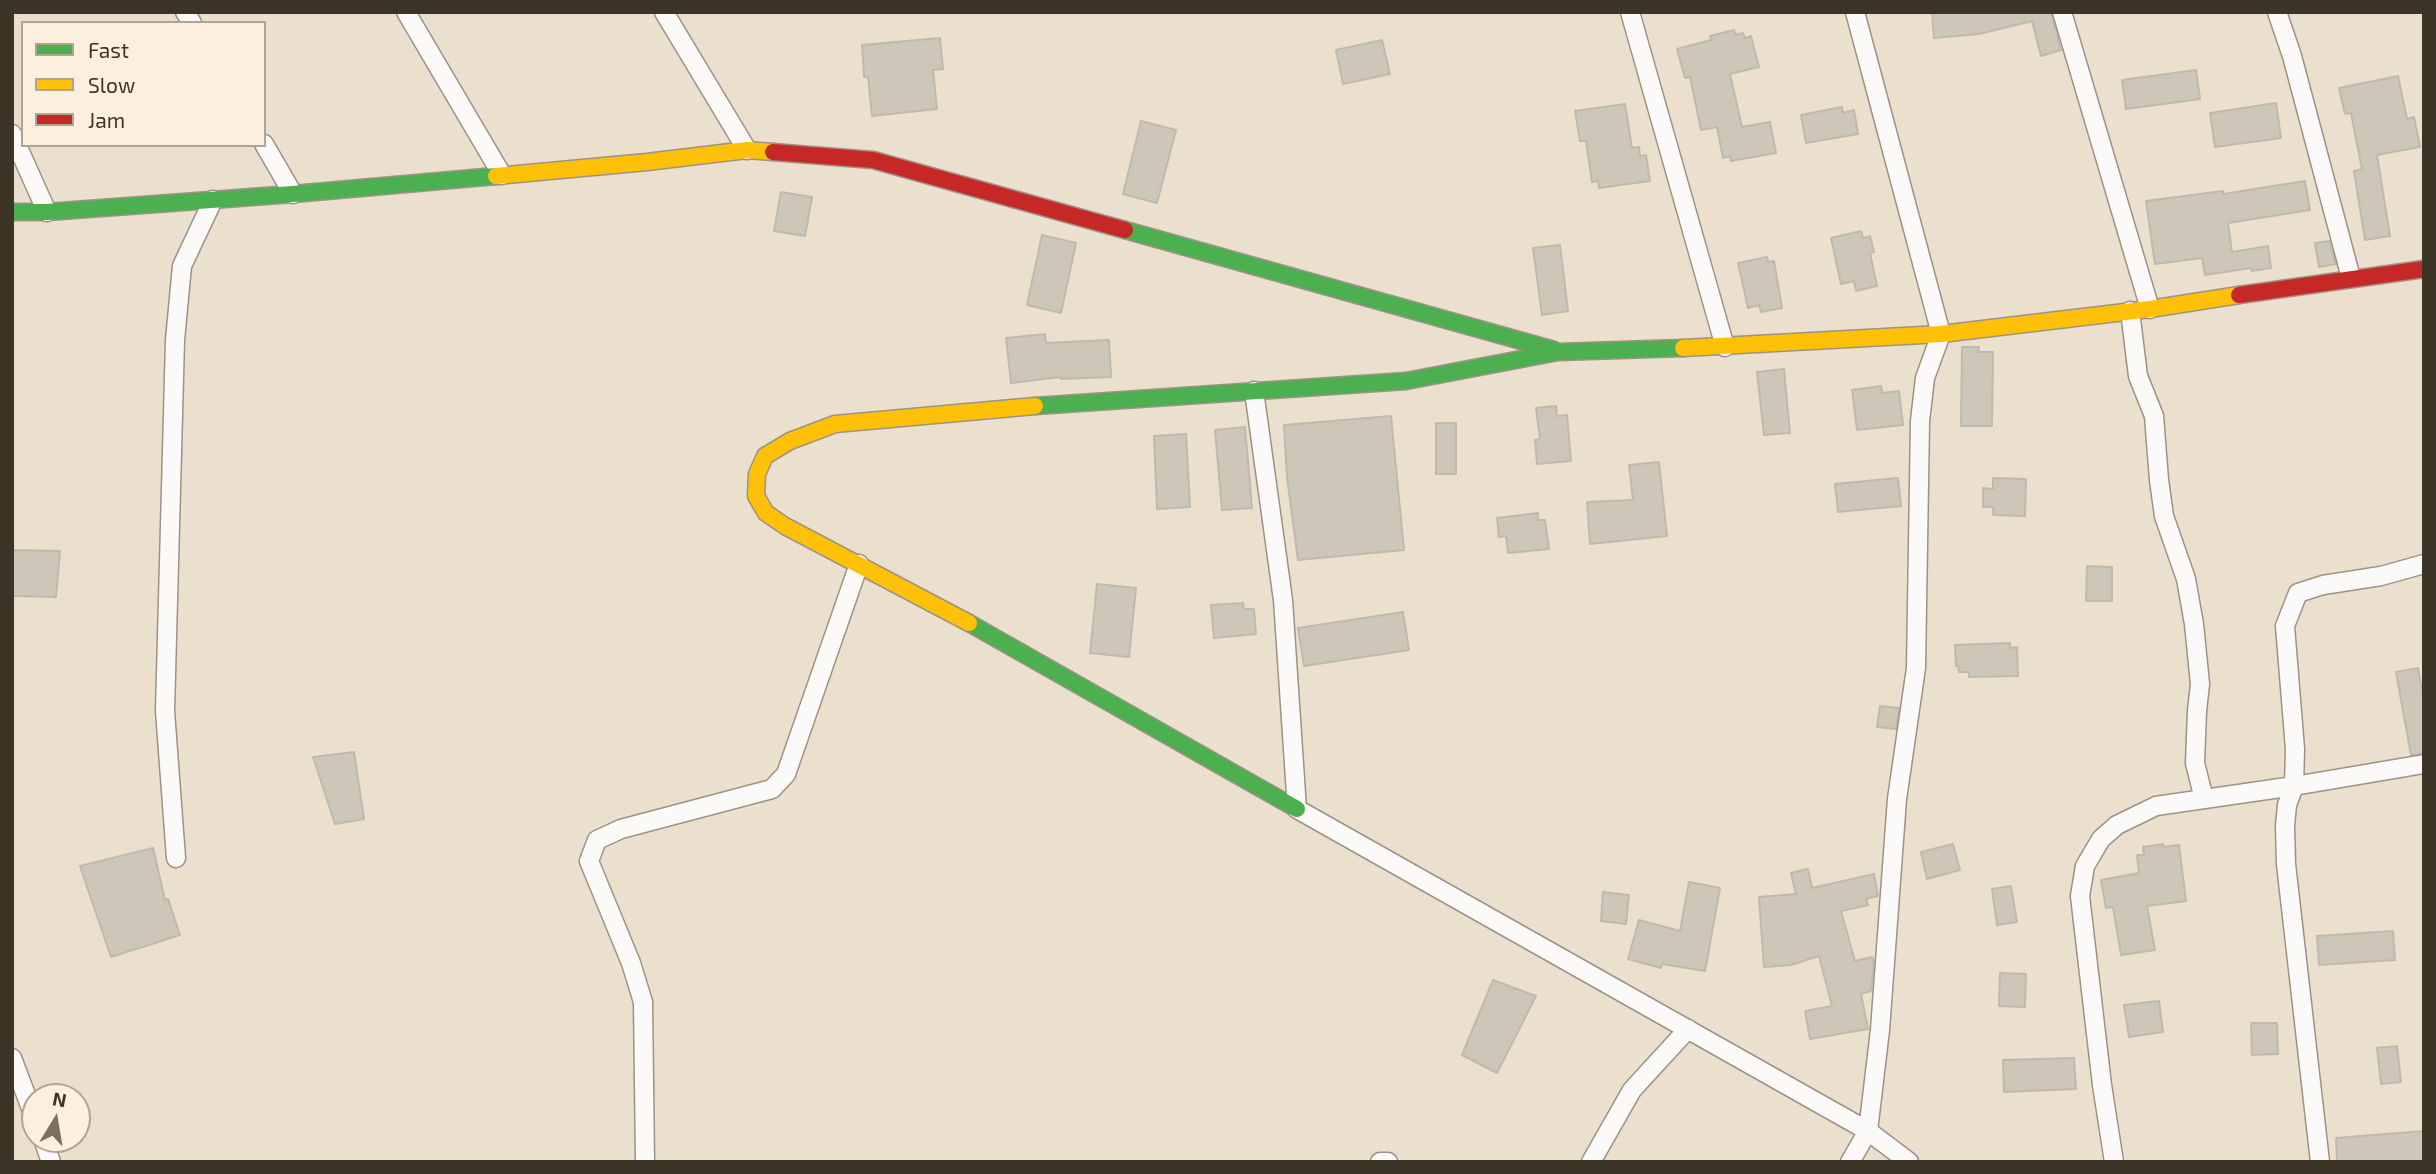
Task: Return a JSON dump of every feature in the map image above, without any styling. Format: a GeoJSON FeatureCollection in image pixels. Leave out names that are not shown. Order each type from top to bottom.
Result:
{"type":"FeatureCollection","features":[{"type":"Feature","properties":{"kind":"street"},"geometry":{"type":"LineString","coordinates":[[406,12],[502,175]]}},
{"type":"Feature","properties":{"kind":"street"},"geometry":{"type":"LineString","coordinates":[[664,12],[747,149]]}},
{"type":"Feature","properties":{"kind":"street"},"geometry":{"type":"LineString","coordinates":[[1630,12],[1725,347]]}},
{"type":"Feature","properties":{"kind":"street"},"geometry":{"type":"LineString","coordinates":[[1850,1162],[1868,1131],[1880,1030],[1897,799],[1916,668],[1920,421],[1925,378],[1941,334],[1855,12]]}},
{"type":"Feature","properties":{"kind":"street"},"geometry":{"type":"LineString","coordinates":[[2062,12],[2150,309]]}},
{"type":"Feature","properties":{"kind":"street"},"geometry":{"type":"LineString","coordinates":[[2277,12],[2292,56],[2351,278]]}},
{"type":"Feature","properties":{"kind":"street"},"geometry":{"type":"LineString","coordinates":[[12,134],[47,212]]}},
{"type":"Feature","properties":{"kind":"street"},"geometry":{"type":"LineString","coordinates":[[266,147],[293,194]]}},
{"type":"Feature","properties":{"kind":"street"},"geometry":{"type":"LineString","coordinates":[[12,212],[47,212],[293,194],[648,162],[747,149],[873,160],[1558,352]]}},
{"type":"Feature","properties":{"kind":"street"},"geometry":{"type":"LineString","coordinates":[[176,858],[165,711],[175,341],[182,266],[213,200]]}},
{"type":"Feature","properties":{"kind":"street"},"geometry":{"type":"LineString","coordinates":[[1909,1162],[1868,1131],[1688,1028],[931,602],[785,526],[765,513],[756,496],[757,474],[765,456],[790,441],[835,424],[972,410],[1406,381],[1558,352],[1725,347],[1941,334],[2150,309],[2424,269]]}},
{"type":"Feature","properties":{"kind":"street"},"geometry":{"type":"LineString","coordinates":[[2130,311],[2138,376],[2154,416],[2165,516],[2186,579],[2194,624],[2200,684],[2195,763],[2204,799]]}},
{"type":"Feature","properties":{"kind":"street"},"geometry":{"type":"LineString","coordinates":[[1254,391],[1283,600],[1297,809]]}},
{"type":"Feature","properties":{"kind":"street"},"geometry":{"type":"LineString","coordinates":[[645,1162],[643,1002],[631,963],[589,860],[597,840],[621,830],[772,789],[786,774],[859,564]]}},
{"type":"Feature","properties":{"kind":"street"},"geometry":{"type":"LineString","coordinates":[[2320,1162],[2286,864],[2285,826],[2287,805],[2294,786],[2295,749],[2285,626],[2298,593],[2323,585],[2381,576],[2424,565]]}},
{"type":"Feature","properties":{"kind":"street"},"geometry":{"type":"LineString","coordinates":[[2114,1162],[2080,896],[2085,866],[2101,839],[2117,825],[2156,806],[2424,764]]}},
{"type":"Feature","properties":{"kind":"street"},"geometry":{"type":"LineString","coordinates":[[1591,1162],[1632,1090],[1688,1028]]}},
{"type":"Feature","properties":{"kind":"street"},"geometry":{"type":"LineString","coordinates":[[12,1058],[21,1083]]}},
{"type":"Feature","properties":{"kind":"street"},"geometry":{"type":"LineString","coordinates":[[1380,1162],[1388,1162]]}},
{"type":"Feature","properties":{"kind":"building"},"geometry":{"type":"Polygon","coordinates":[[[1932,12],[2051,12],[2061,50],[2041,56],[2032,21],[1979,34],[1934,38],[1932,12]]]}},
{"type":"Feature","properties":{"kind":"building"},"geometry":{"type":"Polygon","coordinates":[[[1734,30],[1736,35],[1743,33],[1745,38],[1751,36],[1759,67],[1730,74],[1742,127],[1770,122],[1776,153],[1731,161],[1730,156],[1723,158],[1717,127],[1701,130],[1690,77],[1685,78],[1677,49],[1711,40],[1710,36],[1734,30]]]}},
{"type":"Feature","properties":{"kind":"building"},"geometry":{"type":"Polygon","coordinates":[[[940,38],[943,69],[933,70],[937,109],[872,116],[868,77],[864,77],[862,45],[940,38]]]}},
{"type":"Feature","properties":{"kind":"building"},"geometry":{"type":"Polygon","coordinates":[[[1382,40],[1390,74],[1343,84],[1336,50],[1382,40]]]}},
{"type":"Feature","properties":{"kind":"building"},"geometry":{"type":"Polygon","coordinates":[[[2196,70],[2200,99],[2126,109],[2122,80],[2196,70]]]}},
{"type":"Feature","properties":{"kind":"building"},"geometry":{"type":"Polygon","coordinates":[[[2398,76],[2407,119],[2414,117],[2420,147],[2377,155],[2390,236],[2365,240],[2354,171],[2362,169],[2351,113],[2345,114],[2339,88],[2398,76]]]}},
{"type":"Feature","properties":{"kind":"building"},"geometry":{"type":"Polygon","coordinates":[[[2276,103],[2281,138],[2215,147],[2210,113],[2276,103]]]}},
{"type":"Feature","properties":{"kind":"building"},"geometry":{"type":"Polygon","coordinates":[[[1625,104],[1632,148],[1639,147],[1640,156],[1646,155],[1650,181],[1599,188],[1598,181],[1592,182],[1586,141],[1580,141],[1575,111],[1625,104]]]}},
{"type":"Feature","properties":{"kind":"building"},"geometry":{"type":"Polygon","coordinates":[[[1842,107],[1843,113],[1854,110],[1858,134],[1806,143],[1801,115],[1842,107]]]}},
{"type":"Feature","properties":{"kind":"building"},"geometry":{"type":"Polygon","coordinates":[[[1141,121],[1176,130],[1157,203],[1123,194],[1141,121]]]}},
{"type":"Feature","properties":{"kind":"building"},"geometry":{"type":"Polygon","coordinates":[[[2305,181],[2310,210],[2228,223],[2232,252],[2268,246],[2271,268],[2252,271],[2251,268],[2205,275],[2202,258],[2155,264],[2146,201],[2223,191],[2223,194],[2305,181]]]}},
{"type":"Feature","properties":{"kind":"building"},"geometry":{"type":"Polygon","coordinates":[[[781,192],[812,197],[805,236],[774,231],[781,192]]]}},
{"type":"Feature","properties":{"kind":"building"},"geometry":{"type":"Polygon","coordinates":[[[1861,231],[1863,238],[1870,236],[1874,252],[1870,253],[1877,286],[1856,291],[1854,281],[1841,284],[1831,238],[1861,231]]]}},
{"type":"Feature","properties":{"kind":"building"},"geometry":{"type":"Polygon","coordinates":[[[1042,235],[1076,243],[1061,313],[1027,305],[1042,235]]]}},
{"type":"Feature","properties":{"kind":"building"},"geometry":{"type":"Polygon","coordinates":[[[2329,241],[2336,264],[2319,267],[2315,243],[2329,241]]]}},
{"type":"Feature","properties":{"kind":"building"},"geometry":{"type":"Polygon","coordinates":[[[1560,245],[1568,311],[1542,315],[1533,248],[1560,245]]]}},
{"type":"Feature","properties":{"kind":"building"},"geometry":{"type":"Polygon","coordinates":[[[1767,257],[1768,262],[1774,261],[1782,308],[1761,312],[1759,305],[1748,308],[1738,263],[1767,257]]]}},
{"type":"Feature","properties":{"kind":"building"},"geometry":{"type":"Polygon","coordinates":[[[1045,334],[1046,343],[1109,340],[1111,377],[1061,377],[1011,383],[1006,338],[1045,334]]]}},
{"type":"Feature","properties":{"kind":"building"},"geometry":{"type":"Polygon","coordinates":[[[1962,347],[1979,347],[1978,352],[1993,352],[1992,426],[1961,426],[1962,347]]]}},
{"type":"Feature","properties":{"kind":"building"},"geometry":{"type":"Polygon","coordinates":[[[1784,369],[1790,433],[1764,435],[1757,372],[1784,369]]]}},
{"type":"Feature","properties":{"kind":"building"},"geometry":{"type":"Polygon","coordinates":[[[1881,386],[1882,393],[1899,391],[1903,425],[1857,430],[1852,390],[1881,386]]]}},
{"type":"Feature","properties":{"kind":"building"},"geometry":{"type":"Polygon","coordinates":[[[1556,406],[1557,416],[1567,415],[1571,461],[1537,464],[1535,440],[1540,439],[1536,408],[1556,406]]]}},
{"type":"Feature","properties":{"kind":"building"},"geometry":{"type":"Polygon","coordinates":[[[1391,416],[1404,550],[1298,560],[1287,477],[1284,425],[1391,416]]]}},
{"type":"Feature","properties":{"kind":"building"},"geometry":{"type":"Polygon","coordinates":[[[1436,423],[1456,423],[1456,474],[1436,474],[1436,423]]]}},
{"type":"Feature","properties":{"kind":"building"},"geometry":{"type":"Polygon","coordinates":[[[1245,427],[1252,508],[1222,510],[1215,430],[1245,427]]]}},
{"type":"Feature","properties":{"kind":"building"},"geometry":{"type":"Polygon","coordinates":[[[1186,434],[1190,507],[1157,509],[1154,436],[1186,434]]]}},
{"type":"Feature","properties":{"kind":"building"},"geometry":{"type":"Polygon","coordinates":[[[1659,462],[1667,536],[1590,544],[1587,502],[1633,500],[1629,465],[1659,462]]]}},
{"type":"Feature","properties":{"kind":"building"},"geometry":{"type":"Polygon","coordinates":[[[1898,478],[1901,506],[1838,512],[1835,484],[1898,478]]]}},
{"type":"Feature","properties":{"kind":"building"},"geometry":{"type":"Polygon","coordinates":[[[1993,478],[2026,479],[2025,516],[1993,515],[1993,507],[1983,507],[1983,488],[1993,489],[1993,478]]]}},
{"type":"Feature","properties":{"kind":"building"},"geometry":{"type":"Polygon","coordinates":[[[1538,513],[1538,520],[1545,520],[1549,549],[1508,553],[1506,536],[1499,537],[1497,518],[1538,513]]]}},
{"type":"Feature","properties":{"kind":"building"},"geometry":{"type":"Polygon","coordinates":[[[12,550],[60,551],[56,597],[12,596],[12,550]]]}},
{"type":"Feature","properties":{"kind":"building"},"geometry":{"type":"Polygon","coordinates":[[[2087,566],[2112,567],[2112,601],[2086,601],[2087,566]]]}},
{"type":"Feature","properties":{"kind":"building"},"geometry":{"type":"Polygon","coordinates":[[[1097,584],[1136,588],[1129,657],[1090,653],[1097,584]]]}},
{"type":"Feature","properties":{"kind":"building"},"geometry":{"type":"Polygon","coordinates":[[[1243,603],[1244,609],[1254,609],[1256,634],[1214,638],[1211,605],[1243,603]]]}},
{"type":"Feature","properties":{"kind":"building"},"geometry":{"type":"Polygon","coordinates":[[[1403,612],[1409,650],[1304,666],[1298,628],[1403,612]]]}},
{"type":"Feature","properties":{"kind":"building"},"geometry":{"type":"Polygon","coordinates":[[[2010,643],[2010,648],[2017,647],[2018,676],[1969,677],[1969,672],[1959,672],[1956,666],[1955,645],[2010,643]]]}},
{"type":"Feature","properties":{"kind":"building"},"geometry":{"type":"Polygon","coordinates":[[[2418,668],[2424,702],[2424,753],[2411,755],[2396,672],[2418,668]]]}},
{"type":"Feature","properties":{"kind":"building"},"geometry":{"type":"Polygon","coordinates":[[[1880,706],[1899,708],[1896,729],[1877,727],[1880,706]]]}},
{"type":"Feature","properties":{"kind":"building"},"geometry":{"type":"Polygon","coordinates":[[[354,752],[364,819],[335,824],[313,757],[354,752]]]}},
{"type":"Feature","properties":{"kind":"building"},"geometry":{"type":"Polygon","coordinates":[[[1953,844],[1960,870],[1927,879],[1921,852],[1953,844]]]}},
{"type":"Feature","properties":{"kind":"building"},"geometry":{"type":"Polygon","coordinates":[[[2163,844],[2163,847],[2179,845],[2186,901],[2147,906],[2155,950],[2121,955],[2113,907],[2106,908],[2101,880],[2139,873],[2137,855],[2144,855],[2143,847],[2163,844]]]}},
{"type":"Feature","properties":{"kind":"building"},"geometry":{"type":"Polygon","coordinates":[[[153,848],[165,900],[168,899],[180,935],[111,957],[80,866],[153,848]]]}},
{"type":"Feature","properties":{"kind":"building"},"geometry":{"type":"Polygon","coordinates":[[[1808,869],[1812,888],[1874,874],[1878,896],[1866,899],[1868,905],[1841,911],[1855,961],[1872,957],[1874,962],[1871,991],[1861,994],[1868,1029],[1810,1039],[1805,1011],[1832,1006],[1819,956],[1791,965],[1764,967],[1759,897],[1796,894],[1791,873],[1808,869]]]}},
{"type":"Feature","properties":{"kind":"building"},"geometry":{"type":"Polygon","coordinates":[[[1689,882],[1720,888],[1705,971],[1662,964],[1661,968],[1628,959],[1639,920],[1680,931],[1689,882]]]}},
{"type":"Feature","properties":{"kind":"building"},"geometry":{"type":"Polygon","coordinates":[[[2011,886],[2017,922],[1997,925],[1992,889],[2011,886]]]}},
{"type":"Feature","properties":{"kind":"building"},"geometry":{"type":"Polygon","coordinates":[[[1603,892],[1629,895],[1626,924],[1601,921],[1603,892]]]}},
{"type":"Feature","properties":{"kind":"building"},"geometry":{"type":"Polygon","coordinates":[[[2393,931],[2395,960],[2319,965],[2317,936],[2393,931]]]}},
{"type":"Feature","properties":{"kind":"building"},"geometry":{"type":"Polygon","coordinates":[[[2000,973],[2026,974],[2025,1007],[1999,1006],[2000,973]]]}},
{"type":"Feature","properties":{"kind":"building"},"geometry":{"type":"Polygon","coordinates":[[[1493,980],[1536,996],[1497,1073],[1462,1055],[1493,980]]]}},
{"type":"Feature","properties":{"kind":"building"},"geometry":{"type":"Polygon","coordinates":[[[2159,1001],[2163,1032],[2129,1037],[2124,1005],[2159,1001]]]}},
{"type":"Feature","properties":{"kind":"building"},"geometry":{"type":"Polygon","coordinates":[[[2251,1023],[2277,1023],[2278,1054],[2252,1055],[2251,1023]]]}},
{"type":"Feature","properties":{"kind":"building"},"geometry":{"type":"Polygon","coordinates":[[[2397,1046],[2401,1082],[2381,1084],[2377,1048],[2397,1046]]]}},
{"type":"Feature","properties":{"kind":"building"},"geometry":{"type":"Polygon","coordinates":[[[2074,1058],[2076,1089],[2004,1092],[2003,1060],[2074,1058]]]}},
{"type":"Feature","properties":{"kind":"building"},"geometry":{"type":"Polygon","coordinates":[[[2424,1131],[2424,1162],[2337,1162],[2336,1138],[2424,1131]]]}},
{"type":"Feature","properties":{"kind":"traffic: fast"},"geometry":{"type":"LineString","coordinates":[[12,212],[47,212],[293,194],[496,176]]}},
{"type":"Feature","properties":{"kind":"traffic: fast"},"geometry":{"type":"LineString","coordinates":[[1125,230],[1554,350]]}},
{"type":"Feature","properties":{"kind":"traffic: fast"},"geometry":{"type":"LineString","coordinates":[[1035,406],[1406,381],[1558,352],[1683,348]]}},
{"type":"Feature","properties":{"kind":"traffic: fast"},"geometry":{"type":"LineString","coordinates":[[969,623],[1297,809]]}},
{"type":"Feature","properties":{"kind":"traffic: slow"},"geometry":{"type":"LineString","coordinates":[[496,176],[747,150],[773,152]]}},
{"type":"Feature","properties":{"kind":"traffic: slow"},"geometry":{"type":"LineString","coordinates":[[1683,348],[1941,334],[2150,309],[2239,295]]}},
{"type":"Feature","properties":{"kind":"traffic: slow"},"geometry":{"type":"LineString","coordinates":[[969,623],[785,526],[766,513],[756,496],[757,474],[765,456],[790,441],[835,424],[1035,406]]}},
{"type":"Feature","properties":{"kind":"traffic: jam"},"geometry":{"type":"LineString","coordinates":[[773,152],[873,160],[1125,230]]}},
{"type":"Feature","properties":{"kind":"traffic: jam"},"geometry":{"type":"LineString","coordinates":[[2239,295],[2424,269]]}}]}
